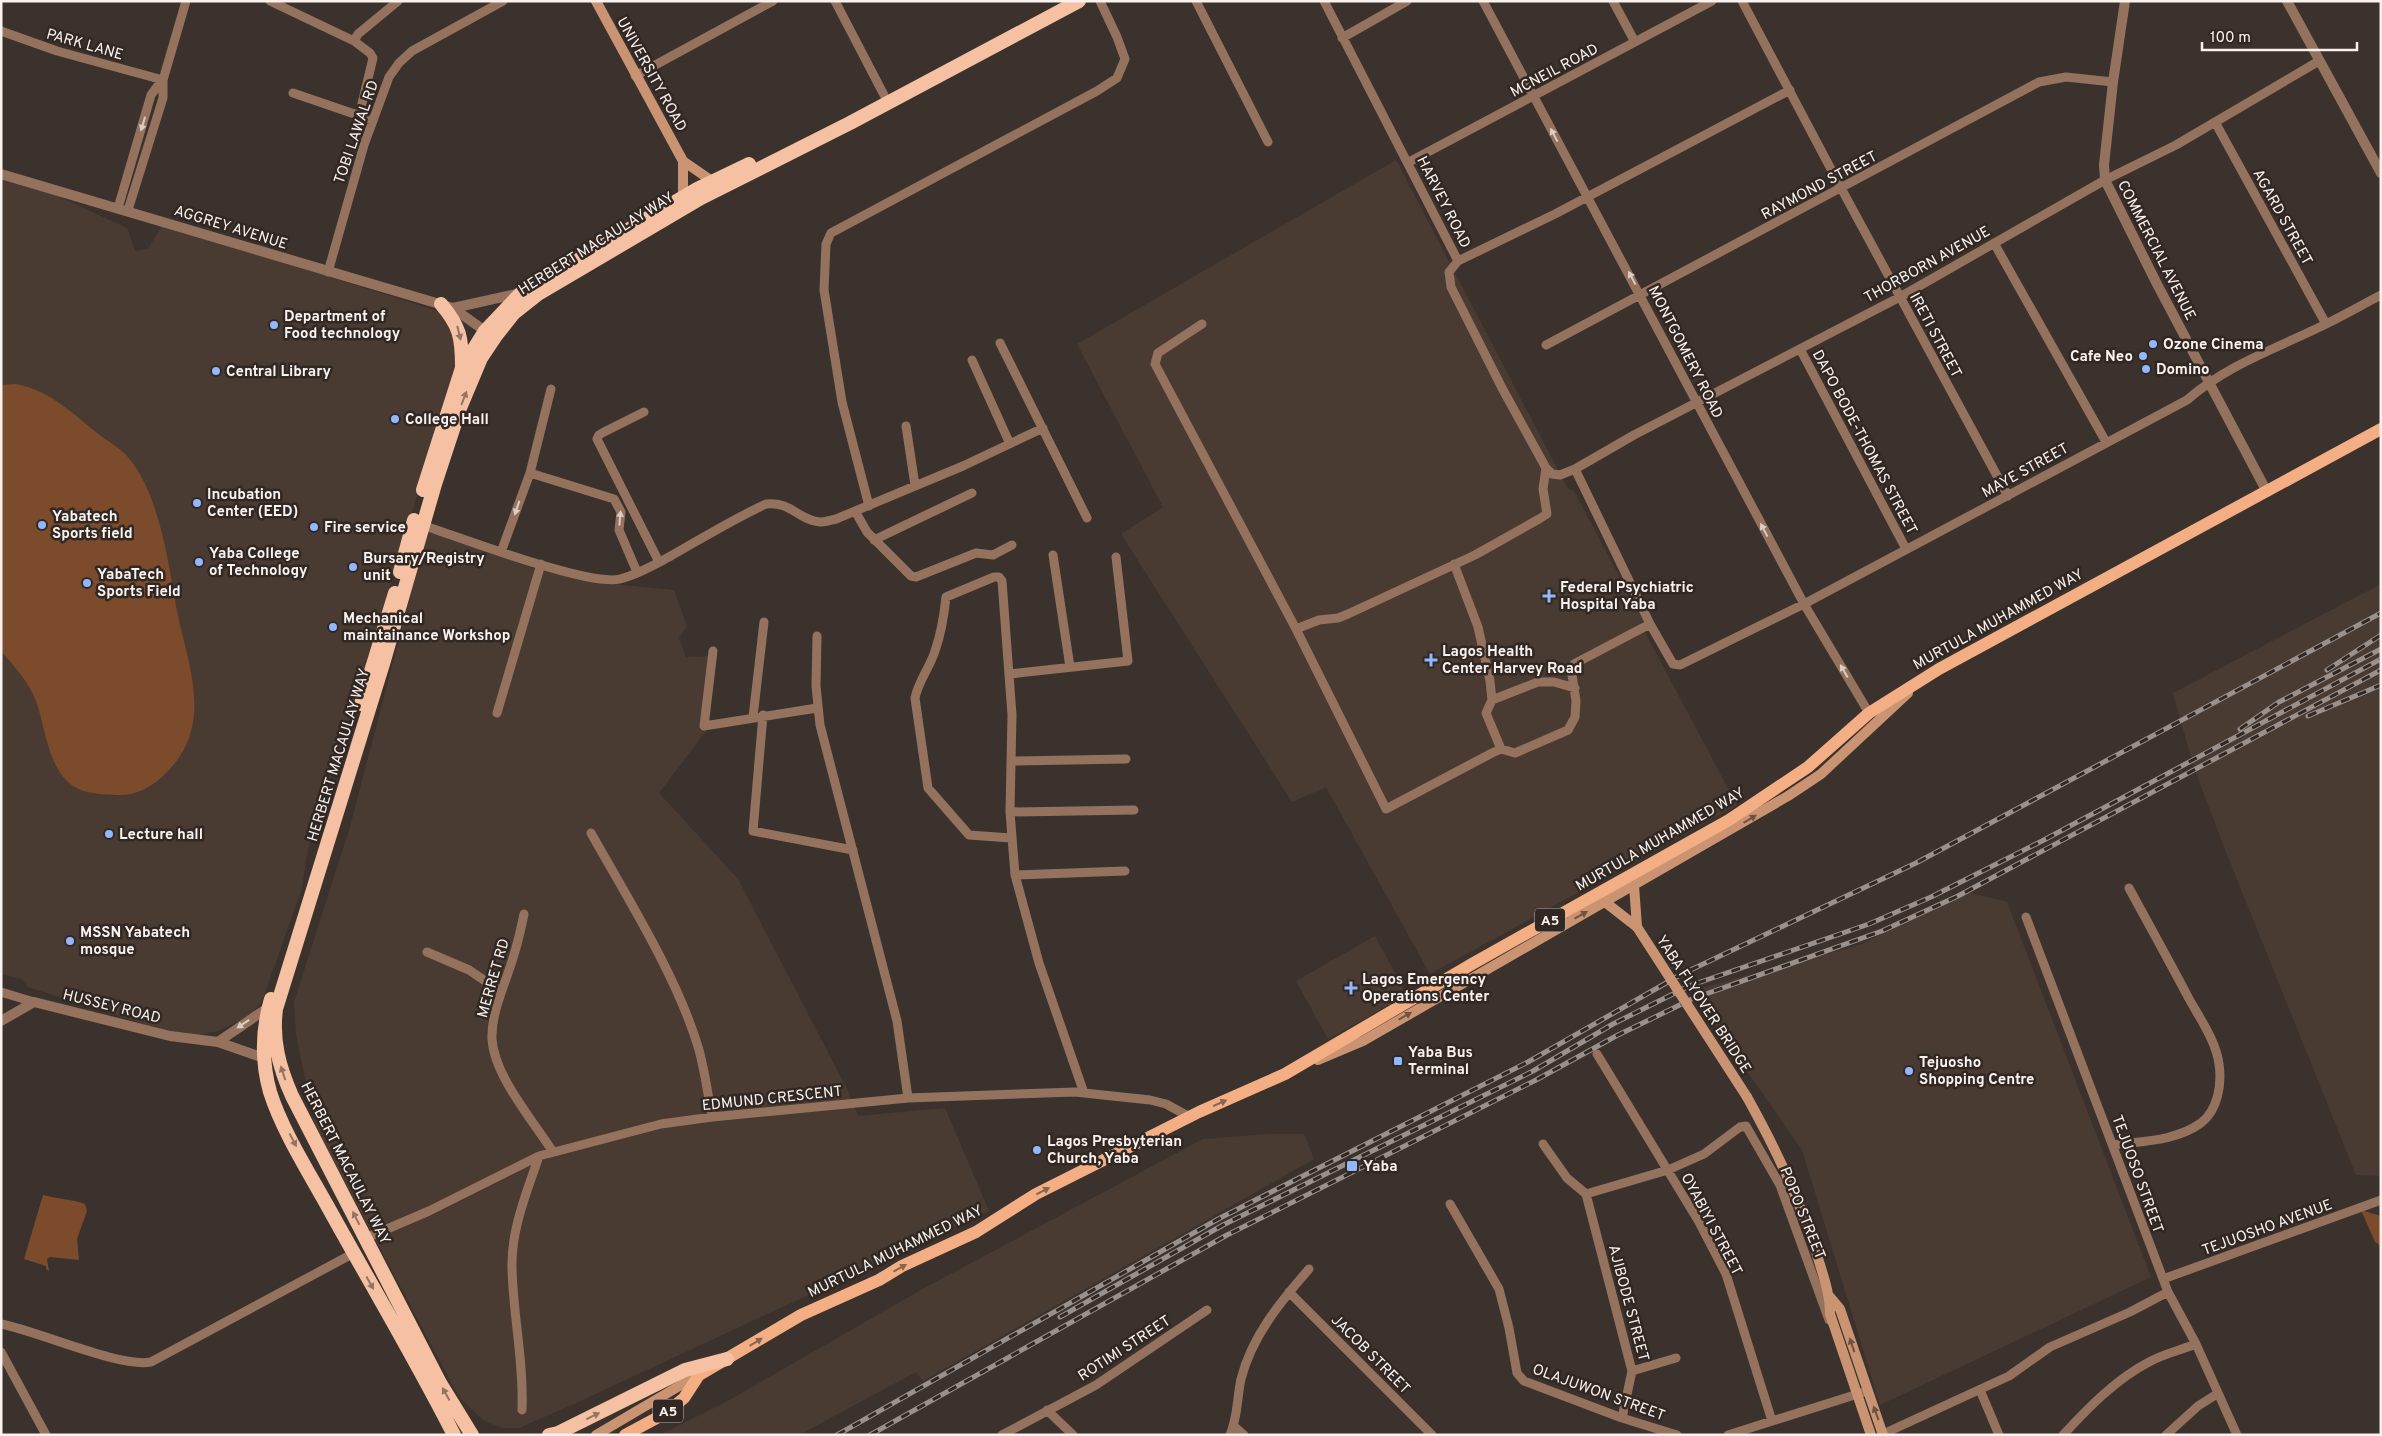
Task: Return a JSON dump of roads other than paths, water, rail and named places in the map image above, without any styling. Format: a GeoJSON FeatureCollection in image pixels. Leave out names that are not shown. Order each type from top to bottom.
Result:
{"type":"FeatureCollection","features":[{"type":"Feature","properties":{"kind":"highway","name":"HERBERT MACAULAY WAY"},"geometry":{"type":"LineString","coordinates":[[450,1431],[434,1409],[354,1253],[284,1125],[271,1094],[264,1058],[265,1018],[396,590],[437,443],[462,368],[485,330],[521,293],[684,196],[793,143],[1062,1]]}},
{"type":"Feature","properties":{"kind":"highway","name":"HERBERT MACAULAY WAY"},"geometry":{"type":"LineString","coordinates":[[476,1434],[440,1383],[285,1080],[276,1048],[273,1028],[276,1008],[386,656],[422,525],[460,408],[481,358],[514,314],[538,294],[701,198],[850,123],[1079,1]]}},
{"type":"Feature","properties":{"kind":"highway"},"geometry":{"type":"LineString","coordinates":[[447,306],[459,330],[462,347],[462,368]]}},
{"type":"Feature","properties":{"kind":"highway"},"geometry":{"type":"LineString","coordinates":[[548,1435],[558,1433],[685,1370],[727,1359]]}},
{"type":"Feature","properties":{"kind":"main road","name":"UNIVERSITY ROAD"},"geometry":{"type":"LineString","coordinates":[[596,1],[635,76],[683,161]]}},
{"type":"Feature","properties":{"kind":"main road"},"geometry":{"type":"LineString","coordinates":[[683,161],[712,181]]}},
{"type":"Feature","properties":{"kind":"main road"},"geometry":{"type":"LineString","coordinates":[[683,161],[684,196]]}},
{"type":"Feature","properties":{"kind":"main road","name":"MURTULA MUHAMMED WAY"},"geometry":{"type":"LineString","coordinates":[[699,1375],[801,1315],[879,1280],[902,1266],[976,1232],[1036,1194],[1199,1112],[1285,1074],[1464,969],[1729,820],[1808,767],[1869,714],[1939,669],[2381,429]]}},
{"type":"Feature","properties":{"kind":"main road"},"geometry":{"type":"LineString","coordinates":[[1285,1074],[1363,1041],[1788,796],[1821,774],[1912,690],[1939,669]]}},
{"type":"Feature","properties":{"kind":"main road","name":"YABA FLYOVER BRIDGE"},"geometry":{"type":"LineString","coordinates":[[1634,885],[1637,927]]}},
{"type":"Feature","properties":{"kind":"main road","name":"YABA FLYOVER BRIDGE"},"geometry":{"type":"LineString","coordinates":[[1605,902],[1637,927],[1747,1097],[1777,1151],[1802,1207],[1830,1297]]}},
{"type":"Feature","properties":{"kind":"main road"},"geometry":{"type":"LineString","coordinates":[[1830,1297],[1830,1314],[1838,1338],[1883,1434]]}},
{"type":"Feature","properties":{"kind":"main road"},"geometry":{"type":"LineString","coordinates":[[1830,1297],[1840,1309],[1863,1393],[1871,1435]]}},
{"type":"Feature","properties":{"kind":"main road"},"geometry":{"type":"LineString","coordinates":[[596,1435],[699,1375]]}},
{"type":"Feature","properties":{"kind":"main road","name":"A5"},"geometry":{"type":"LineString","coordinates":[[625,1435],[666,1413],[684,1398],[699,1375]]}},
{"type":"Feature","properties":{"kind":"street"},"geometry":{"type":"LineString","coordinates":[[123,209],[139,174],[163,98],[163,80],[186,1]]}},
{"type":"Feature","properties":{"kind":"street"},"geometry":{"type":"LineString","coordinates":[[270,1],[354,40],[370,53],[373,58],[359,116]]}},
{"type":"Feature","properties":{"kind":"street"},"geometry":{"type":"LineString","coordinates":[[354,40],[358,34],[398,1]]}},
{"type":"Feature","properties":{"kind":"street","name":"TOBI LAWAL RD"},"geometry":{"type":"LineString","coordinates":[[328,272],[372,120],[389,77],[412,52],[503,1]]}},
{"type":"Feature","properties":{"kind":"street"},"geometry":{"type":"LineString","coordinates":[[635,76],[773,1]]}},
{"type":"Feature","properties":{"kind":"street"},"geometry":{"type":"LineString","coordinates":[[835,1],[884,95]]}},
{"type":"Feature","properties":{"kind":"street"},"geometry":{"type":"LineString","coordinates":[[869,506],[842,402],[824,290],[826,244],[832,233],[1097,91],[1117,78],[1125,59],[1117,36],[1100,1]]}},
{"type":"Feature","properties":{"kind":"street"},"geometry":{"type":"LineString","coordinates":[[1196,1],[1268,142]]}},
{"type":"Feature","properties":{"kind":"street","name":"HARVEY ROAD"},"geometry":{"type":"LineString","coordinates":[[1324,1],[1409,162],[1458,261],[1449,272],[1451,287],[1502,388],[1546,468]]}},
{"type":"Feature","properties":{"kind":"street"},"geometry":{"type":"LineString","coordinates":[[1342,38],[1407,1]]}},
{"type":"Feature","properties":{"kind":"street","name":"MONTGOMERY ROAD"},"geometry":{"type":"LineString","coordinates":[[1483,1],[1804,604],[1869,714]]}},
{"type":"Feature","properties":{"kind":"street"},"geometry":{"type":"LineString","coordinates":[[1613,1],[1635,42]]}},
{"type":"Feature","properties":{"kind":"street","name":"MCNEIL ROAD"},"geometry":{"type":"LineString","coordinates":[[1409,162],[1712,1]]}},
{"type":"Feature","properties":{"kind":"street","name":"IRETI STREET"},"geometry":{"type":"LineString","coordinates":[[1742,1],[2008,496]]}},
{"type":"Feature","properties":{"kind":"street","name":"COMMERCIAL AVENUE"},"geometry":{"type":"LineString","coordinates":[[2125,1],[2113,82],[2104,165],[2105,180],[2267,492]]}},
{"type":"Feature","properties":{"kind":"street"},"geometry":{"type":"LineString","coordinates":[[2287,1],[2381,173]]}},
{"type":"Feature","properties":{"kind":"street","name":"PARK LANE"},"geometry":{"type":"LineString","coordinates":[[1,31],[57,51],[163,80]]}},
{"type":"Feature","properties":{"kind":"street","name":"THORBORN AVENUE"},"geometry":{"type":"LineString","coordinates":[[1546,468],[1552,474],[1560,476],[1575,469],[1634,435],[1900,297],[2105,180],[2176,145],[2319,61]]}},
{"type":"Feature","properties":{"kind":"street","name":"RAYMOND STREET"},"geometry":{"type":"LineString","coordinates":[[1546,345],[2039,82],[2066,77],[2113,82]]}},
{"type":"Feature","properties":{"kind":"street"},"geometry":{"type":"LineString","coordinates":[[123,209],[129,171],[151,95],[163,80]]}},
{"type":"Feature","properties":{"kind":"street"},"geometry":{"type":"LineString","coordinates":[[1458,261],[1588,197],[1790,90]]}},
{"type":"Feature","properties":{"kind":"street"},"geometry":{"type":"LineString","coordinates":[[293,93],[372,120]]}},
{"type":"Feature","properties":{"kind":"street","name":"AGARD STREET"},"geometry":{"type":"LineString","coordinates":[[2215,122],[2326,324]]}},
{"type":"Feature","properties":{"kind":"street"},"geometry":{"type":"LineString","coordinates":[[129,171],[139,174]]}},
{"type":"Feature","properties":{"kind":"street","name":"AGGREY AVENUE"},"geometry":{"type":"LineString","coordinates":[[1,174],[447,306]]}},
{"type":"Feature","properties":{"kind":"street"},"geometry":{"type":"LineString","coordinates":[[1994,243],[2106,442]]}},
{"type":"Feature","properties":{"kind":"street"},"geometry":{"type":"LineString","coordinates":[[447,306],[521,293]]}},
{"type":"Feature","properties":{"kind":"street","name":"MAYE STREET"},"geometry":{"type":"LineString","coordinates":[[1650,624],[1673,664],[1680,665],[1804,604],[2187,400],[2209,381],[2238,364],[2326,324],[2381,295]]}},
{"type":"Feature","properties":{"kind":"street"},"geometry":{"type":"LineString","coordinates":[[447,306],[485,330]]}},
{"type":"Feature","properties":{"kind":"street"},"geometry":{"type":"LineString","coordinates":[[1202,324],[1158,352],[1155,364],[1296,629],[1386,809],[1501,749],[1516,753],[1568,730],[1575,717],[1576,701],[1572,675],[1574,664],[1650,624],[1575,469]]}},
{"type":"Feature","properties":{"kind":"street"},"geometry":{"type":"LineString","coordinates":[[1000,343],[1087,518]]}},
{"type":"Feature","properties":{"kind":"street","name":"DAPO BODE-THOMAS STREET"},"geometry":{"type":"LineString","coordinates":[[1800,349],[1906,549]]}},
{"type":"Feature","properties":{"kind":"street"},"geometry":{"type":"LineString","coordinates":[[972,360],[1010,444]]}},
{"type":"Feature","properties":{"kind":"street"},"geometry":{"type":"LineString","coordinates":[[501,552],[530,473],[551,388]]}},
{"type":"Feature","properties":{"kind":"street"},"geometry":{"type":"LineString","coordinates":[[644,412],[604,432],[599,435],[597,440],[658,562]]}},
{"type":"Feature","properties":{"kind":"street"},"geometry":{"type":"LineString","coordinates":[[906,426],[916,485]]}},
{"type":"Feature","properties":{"kind":"street"},"geometry":{"type":"LineString","coordinates":[[422,525],[574,574],[610,581],[637,572],[658,562],[766,504],[784,504],[806,517],[821,522],[836,519],[1043,428]]}},
{"type":"Feature","properties":{"kind":"street"},"geometry":{"type":"LineString","coordinates":[[1296,629],[1319,620],[1338,618],[1348,614],[1475,555],[1547,514],[1543,489],[1546,468]]}},
{"type":"Feature","properties":{"kind":"street"},"geometry":{"type":"LineString","coordinates":[[530,473],[614,499],[621,512],[619,530],[637,572]]}},
{"type":"Feature","properties":{"kind":"street"},"geometry":{"type":"LineString","coordinates":[[874,540],[972,493]]}},
{"type":"Feature","properties":{"kind":"street"},"geometry":{"type":"LineString","coordinates":[[855,511],[864,529],[874,540],[905,572],[916,577],[976,552],[994,555],[1012,546]]}},
{"type":"Feature","properties":{"kind":"street"},"geometry":{"type":"LineString","coordinates":[[1054,555],[1070,667]]}},
{"type":"Feature","properties":{"kind":"street"},"geometry":{"type":"LineString","coordinates":[[1010,674],[1128,661],[1116,557]]}},
{"type":"Feature","properties":{"kind":"street"},"geometry":{"type":"LineString","coordinates":[[497,713],[541,564]]}},
{"type":"Feature","properties":{"kind":"street"},"geometry":{"type":"LineString","coordinates":[[1454,564],[1478,627],[1490,681],[1492,700],[1486,712],[1501,749]]}},
{"type":"Feature","properties":{"kind":"street"},"geometry":{"type":"LineString","coordinates":[[1012,838],[969,835],[928,788],[915,698],[935,653],[942,629],[946,597],[994,577],[999,577],[1002,581],[1010,674],[1012,761],[1010,812],[1015,875],[1039,963],[1084,1093]]}},
{"type":"Feature","properties":{"kind":"street"},"geometry":{"type":"LineString","coordinates":[[753,717],[764,622]]}},
{"type":"Feature","properties":{"kind":"street"},"geometry":{"type":"LineString","coordinates":[[817,636],[818,708],[826,750],[897,1021],[908,1098]]}},
{"type":"Feature","properties":{"kind":"street"},"geometry":{"type":"LineString","coordinates":[[714,650],[704,726],[764,715],[818,708]]}},
{"type":"Feature","properties":{"kind":"street"},"geometry":{"type":"LineString","coordinates":[[1492,700],[1538,682],[1554,682],[1574,688]]}},
{"type":"Feature","properties":{"kind":"street"},"geometry":{"type":"LineString","coordinates":[[764,715],[754,831],[853,850]]}},
{"type":"Feature","properties":{"kind":"street"},"geometry":{"type":"LineString","coordinates":[[1012,761],[1126,759]]}},
{"type":"Feature","properties":{"kind":"street"},"geometry":{"type":"LineString","coordinates":[[1010,812],[1134,810]]}},
{"type":"Feature","properties":{"kind":"street"},"geometry":{"type":"LineString","coordinates":[[592,832],[662,963],[688,1020],[698,1050],[712,1117]]}},
{"type":"Feature","properties":{"kind":"street"},"geometry":{"type":"LineString","coordinates":[[1015,875],[1125,871]]}},
{"type":"Feature","properties":{"kind":"street"},"geometry":{"type":"LineString","coordinates":[[2114,1146],[2174,1137],[2202,1122],[2212,1110],[2218,1097],[2220,1078],[2219,1062],[2204,1026],[2129,888]]}},
{"type":"Feature","properties":{"kind":"street","name":"MERRET RD"},"geometry":{"type":"LineString","coordinates":[[524,914],[508,973],[500,991],[492,1040],[497,1060],[507,1082],[553,1152]]}},
{"type":"Feature","properties":{"kind":"street","name":"TEJUOSO STREET"},"geometry":{"type":"LineString","coordinates":[[2026,917],[2168,1292],[2196,1344],[2237,1435]]}},
{"type":"Feature","properties":{"kind":"street"},"geometry":{"type":"LineString","coordinates":[[427,952],[468,970],[500,991]]}},
{"type":"Feature","properties":{"kind":"street","name":"HUSSEY ROAD"},"geometry":{"type":"LineString","coordinates":[[1,992],[170,1036],[218,1042],[264,1058]]}},
{"type":"Feature","properties":{"kind":"street"},"geometry":{"type":"LineString","coordinates":[[1,1021],[34,1002]]}},
{"type":"Feature","properties":{"kind":"street"},"geometry":{"type":"LineString","coordinates":[[218,1042],[269,1007]]}},
{"type":"Feature","properties":{"kind":"street","name":"OYABIYI STREET"},"geometry":{"type":"LineString","coordinates":[[1597,1054],[1699,1222],[1726,1274],[1772,1421]]}},
{"type":"Feature","properties":{"kind":"street","name":"EDMUND CRESCENT"},"geometry":{"type":"LineString","coordinates":[[366,1238],[429,1211],[539,1156],[661,1124],[712,1117],[908,1098],[1084,1093],[1150,1100],[1166,1104],[1188,1116],[1199,1112]]}},
{"type":"Feature","properties":{"kind":"street","name":"POPO STREET"},"geometry":{"type":"LineString","coordinates":[[1586,1194],[1668,1170],[1704,1154],[1740,1127],[1746,1126],[1780,1185],[1831,1326],[1838,1338]]}},
{"type":"Feature","properties":{"kind":"street"},"geometry":{"type":"LineString","coordinates":[[1543,1144],[1567,1178],[1586,1194]]}},
{"type":"Feature","properties":{"kind":"street"},"geometry":{"type":"LineString","coordinates":[[522,1410],[523,1387],[512,1268],[513,1247],[520,1213],[539,1156]]}},
{"type":"Feature","properties":{"kind":"street","name":"AJIBODE STREET"},"geometry":{"type":"LineString","coordinates":[[1586,1194],[1632,1371],[1622,1418]]}},
{"type":"Feature","properties":{"kind":"street","name":"TEJUOSHO AVENUE"},"geometry":{"type":"LineString","coordinates":[[2163,1279],[2381,1200]]}},
{"type":"Feature","properties":{"kind":"street","name":"OLAJUWON STREET"},"geometry":{"type":"LineString","coordinates":[[1450,1204],[1499,1290],[1509,1328],[1517,1373],[1524,1381],[1622,1418],[1677,1435]]}},
{"type":"Feature","properties":{"kind":"street"},"geometry":{"type":"LineString","coordinates":[[1,1324],[112,1357],[140,1364],[145,1363],[164,1357],[354,1253]]}},
{"type":"Feature","properties":{"kind":"street"},"geometry":{"type":"LineString","coordinates":[[1244,1435],[1232,1430],[1247,1361],[1266,1323],[1309,1269]]}},
{"type":"Feature","properties":{"kind":"street","name":"JACOB STREET"},"geometry":{"type":"LineString","coordinates":[[1289,1292],[1432,1435]]}},
{"type":"Feature","properties":{"kind":"street"},"geometry":{"type":"LineString","coordinates":[[1883,1434],[2009,1376],[2050,1347],[2130,1312],[2168,1292]]}},
{"type":"Feature","properties":{"kind":"street","name":"ROTIMI STREET"},"geometry":{"type":"LineString","coordinates":[[1002,1435],[1096,1386],[1207,1310]]}},
{"type":"Feature","properties":{"kind":"street"},"geometry":{"type":"LineString","coordinates":[[2063,1435],[2088,1409],[2129,1374],[2150,1361],[2196,1344]]}},
{"type":"Feature","properties":{"kind":"street"},"geometry":{"type":"LineString","coordinates":[[1,1352],[46,1435]]}},
{"type":"Feature","properties":{"kind":"street"},"geometry":{"type":"LineString","coordinates":[[1632,1371],[1676,1358]]}},
{"type":"Feature","properties":{"kind":"street"},"geometry":{"type":"LineString","coordinates":[[1980,1390],[1999,1435]]}},
{"type":"Feature","properties":{"kind":"street"},"geometry":{"type":"LineString","coordinates":[[1728,1435],[1863,1393]]}},
{"type":"Feature","properties":{"kind":"street"},"geometry":{"type":"LineString","coordinates":[[2166,1435],[2198,1406],[2218,1394]]}},
{"type":"Feature","properties":{"kind":"street"},"geometry":{"type":"LineString","coordinates":[[1047,1410],[1073,1435]]}},
{"type":"Feature","properties":{"kind":"railway"},"geometry":{"type":"LineString","coordinates":[[837,1435],[1220,1218],[1528,1062],[1680,975],[1916,863],[2381,613]]}},
{"type":"Feature","properties":{"kind":"railway"},"geometry":{"type":"LineString","coordinates":[[2327,670],[2381,635]]}},
{"type":"Feature","properties":{"kind":"railway"},"geometry":{"type":"LineString","coordinates":[[2240,729],[2279,702],[2381,649]]}},
{"type":"Feature","properties":{"kind":"railway"},"geometry":{"type":"LineString","coordinates":[[1060,1317],[1223,1225],[1533,1071],[1613,1024],[1689,986],[1869,924],[1931,897],[2042,841],[2381,659]]}},
{"type":"Feature","properties":{"kind":"railway"},"geometry":{"type":"LineString","coordinates":[[870,1435],[1227,1235],[1536,1080],[1616,1036],[1692,999],[1882,931],[1958,896],[2381,670]]}},
{"type":"Feature","properties":{"kind":"railway"},"geometry":{"type":"LineString","coordinates":[[2308,716],[2381,685]]}},
{"type":"Feature","properties":{"kind":"place","name":"Department of Food technology"},"geometry":{"type":"Point","coordinates":[274,325]}},
{"type":"Feature","properties":{"kind":"place","name":"Ozone Cinema"},"geometry":{"type":"Point","coordinates":[2153,344]}},
{"type":"Feature","properties":{"kind":"place","name":"Cafe Neo"},"geometry":{"type":"Point","coordinates":[2143,356]}},
{"type":"Feature","properties":{"kind":"place","name":"Domino"},"geometry":{"type":"Point","coordinates":[2146,369]}},
{"type":"Feature","properties":{"kind":"place","name":"Central Library"},"geometry":{"type":"Point","coordinates":[216,371]}},
{"type":"Feature","properties":{"kind":"place","name":"College Hall"},"geometry":{"type":"Point","coordinates":[395,419]}},
{"type":"Feature","properties":{"kind":"place","name":"Incubation Center (EED)"},"geometry":{"type":"Point","coordinates":[197,503]}},
{"type":"Feature","properties":{"kind":"place","name":"Yabatech Sports field"},"geometry":{"type":"Point","coordinates":[42,525]}},
{"type":"Feature","properties":{"kind":"place","name":"Fire service"},"geometry":{"type":"Point","coordinates":[314,527]}},
{"type":"Feature","properties":{"kind":"place","name":"Yaba College of Technology"},"geometry":{"type":"Point","coordinates":[199,562]}},
{"type":"Feature","properties":{"kind":"place","name":"Bursary/Registry unit"},"geometry":{"type":"Point","coordinates":[353,567]}},
{"type":"Feature","properties":{"kind":"place","name":"YabaTech Sports Field"},"geometry":{"type":"Point","coordinates":[87,583]}},
{"type":"Feature","properties":{"kind":"place","name":"Federal Psychiatric Hospital Yaba"},"geometry":{"type":"Point","coordinates":[1549,596]}},
{"type":"Feature","properties":{"kind":"place","name":"Mechanical maintainance Workshop"},"geometry":{"type":"Point","coordinates":[333,627]}},
{"type":"Feature","properties":{"kind":"place","name":"Lagos Health Center Harvey Road"},"geometry":{"type":"Point","coordinates":[1431,660]}},
{"type":"Feature","properties":{"kind":"place","name":"Lecture hall"},"geometry":{"type":"Point","coordinates":[109,834]}},
{"type":"Feature","properties":{"kind":"place","name":"MSSN Yabatech mosque"},"geometry":{"type":"Point","coordinates":[70,941]}},
{"type":"Feature","properties":{"kind":"place","name":"Lagos Emergency Operations Center"},"geometry":{"type":"Point","coordinates":[1351,988]}},
{"type":"Feature","properties":{"kind":"place","name":"Yaba Bus Terminal"},"geometry":{"type":"Point","coordinates":[1398,1061]}},
{"type":"Feature","properties":{"kind":"place","name":"Tejuosho Shopping Centre"},"geometry":{"type":"Point","coordinates":[1909,1071]}},
{"type":"Feature","properties":{"kind":"place","name":"Lagos Presbyterian Church, Yaba"},"geometry":{"type":"Point","coordinates":[1037,1150]}},
{"type":"Feature","properties":{"kind":"place","name":"Yaba"},"geometry":{"type":"Point","coordinates":[1352,1166]}}]}
